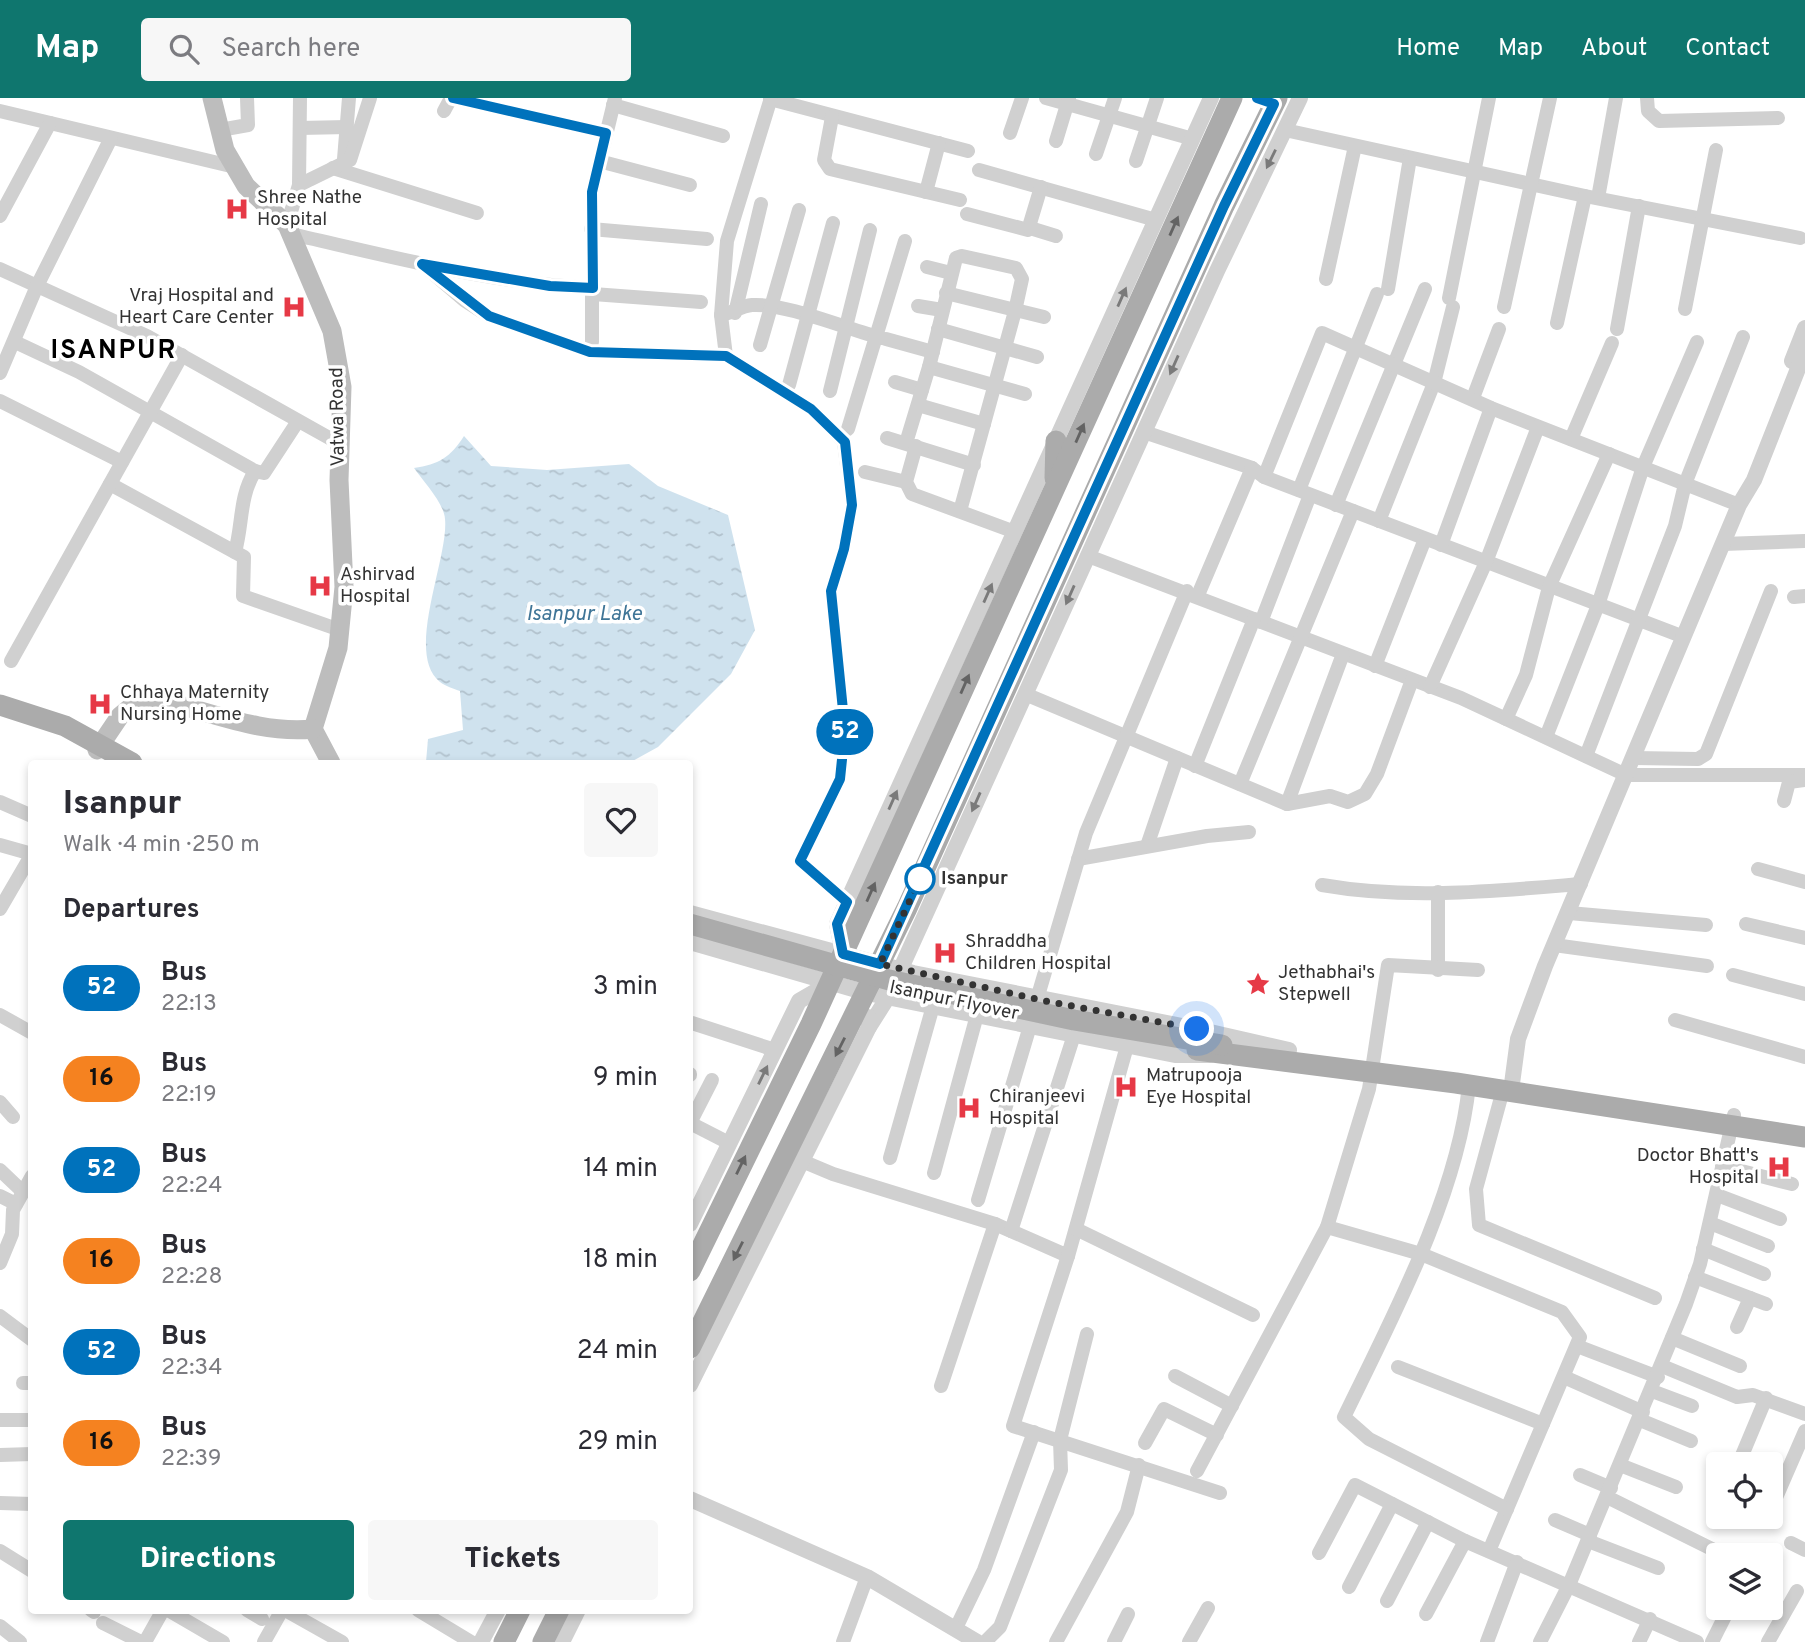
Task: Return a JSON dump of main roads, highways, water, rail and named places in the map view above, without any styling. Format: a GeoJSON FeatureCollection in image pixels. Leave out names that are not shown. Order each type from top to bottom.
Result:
{"type":"FeatureCollection","features":[{"type":"Feature","properties":{"kind":"main road","name":"Vatwa Road"},"geometry":{"type":"LineString","coordinates":[[212,98],[225,150],[246,186],[289,229],[332,331],[342,387],[340,444],[344,587],[338,648],[313,729]]}},
{"type":"Feature","properties":{"kind":"main road"},"geometry":{"type":"LineString","coordinates":[[693,1263],[1011,564],[1055,487],[1232,98]]}},
{"type":"Feature","properties":{"kind":"main road"},"geometry":{"type":"LineString","coordinates":[[693,1342],[867,993],[890,967],[1269,100]]}},
{"type":"Feature","properties":{"kind":"main road"},"geometry":{"type":"LineString","coordinates":[[1055,487],[1056,441]]}},
{"type":"Feature","properties":{"kind":"main road"},"geometry":{"type":"LineString","coordinates":[[95,752],[120,716],[143,697],[267,727],[295,731],[313,729],[329,760]]}},
{"type":"Feature","properties":{"kind":"main road"},"geometry":{"type":"LineString","coordinates":[[0,705],[65,726],[95,752],[122,760]]}},
{"type":"Feature","properties":{"kind":"main road"},"geometry":{"type":"LineString","coordinates":[[0,710],[63,732],[95,752],[114,760]]}},
{"type":"Feature","properties":{"kind":"main road","name":"Isanpur Flyover"},"geometry":{"type":"LineString","coordinates":[[693,925],[889,980],[1222,1050]]}},
{"type":"Feature","properties":{"kind":"main road","name":"Isanpur Flyover"},"geometry":{"type":"LineString","coordinates":[[693,933],[887,987],[1166,1044],[1222,1050],[1289,1050],[1372,1067]]}},
{"type":"Feature","properties":{"kind":"main road"},"geometry":{"type":"LineString","coordinates":[[1222,1050],[1372,1067],[1733,1120],[1805,1125]]}},
{"type":"Feature","properties":{"kind":"main road"},"geometry":{"type":"LineString","coordinates":[[1372,1067],[1469,1085],[1514,1088]]}},
{"type":"Feature","properties":{"kind":"main road"},"geometry":{"type":"LineString","coordinates":[[1733,1120],[1805,1137]]}},
{"type":"Feature","properties":{"kind":"main road"},"geometry":{"type":"LineString","coordinates":[[504,1642],[518,1614]]}},
{"type":"Feature","properties":{"kind":"main road"},"geometry":{"type":"LineString","coordinates":[[543,1642],[557,1614]]}},
{"type":"Feature","properties":{"kind":"water","name":"Isanpur Lake"},"geometry":{"type":"Polygon","coordinates":[[[464,436],[491,466],[547,470],[629,464],[658,486],[728,515],[755,630],[731,674],[658,747],[634,760],[426,760],[428,739],[463,730],[460,691],[440,682],[430,669],[426,650],[430,605],[441,557],[445,519],[437,499],[414,468],[443,459],[464,436]]]}},
{"type":"Feature","properties":{"kind":"place","name":"Shree Nathe Hospital"},"geometry":{"type":"Point","coordinates":[237,209]}},
{"type":"Feature","properties":{"kind":"place","name":"Vraj Hospital and Heart Care Center"},"geometry":{"type":"Point","coordinates":[294,307]}},
{"type":"Feature","properties":{"kind":"place","name":"Ashirvad Hospital"},"geometry":{"type":"Point","coordinates":[320,586]}},
{"type":"Feature","properties":{"kind":"place","name":"Chhaya Maternity Nursing Home"},"geometry":{"type":"Point","coordinates":[100,704]}},
{"type":"Feature","properties":{"kind":"place","name":"Isanpur"},"geometry":{"type":"Point","coordinates":[920,879]}},
{"type":"Feature","properties":{"kind":"place","name":"Shraddha Children Hospital"},"geometry":{"type":"Point","coordinates":[945,953]}},
{"type":"Feature","properties":{"kind":"place","name":"Jethabhai's Stepwell"},"geometry":{"type":"Point","coordinates":[1258,984]}},
{"type":"Feature","properties":{"kind":"place","name":"Matrupooja Eye Hospital"},"geometry":{"type":"Point","coordinates":[1126,1087]}},
{"type":"Feature","properties":{"kind":"place","name":"Chiranjeevi Hospital"},"geometry":{"type":"Point","coordinates":[969,1108]}},
{"type":"Feature","properties":{"kind":"place","name":"Doctor Bhatt's Hospital"},"geometry":{"type":"Point","coordinates":[1779,1167]}},
{"type":"Feature","properties":{"kind":"district","name":"ISANPUR"},"geometry":{"type":"Point","coordinates":[114,351]}}]}
